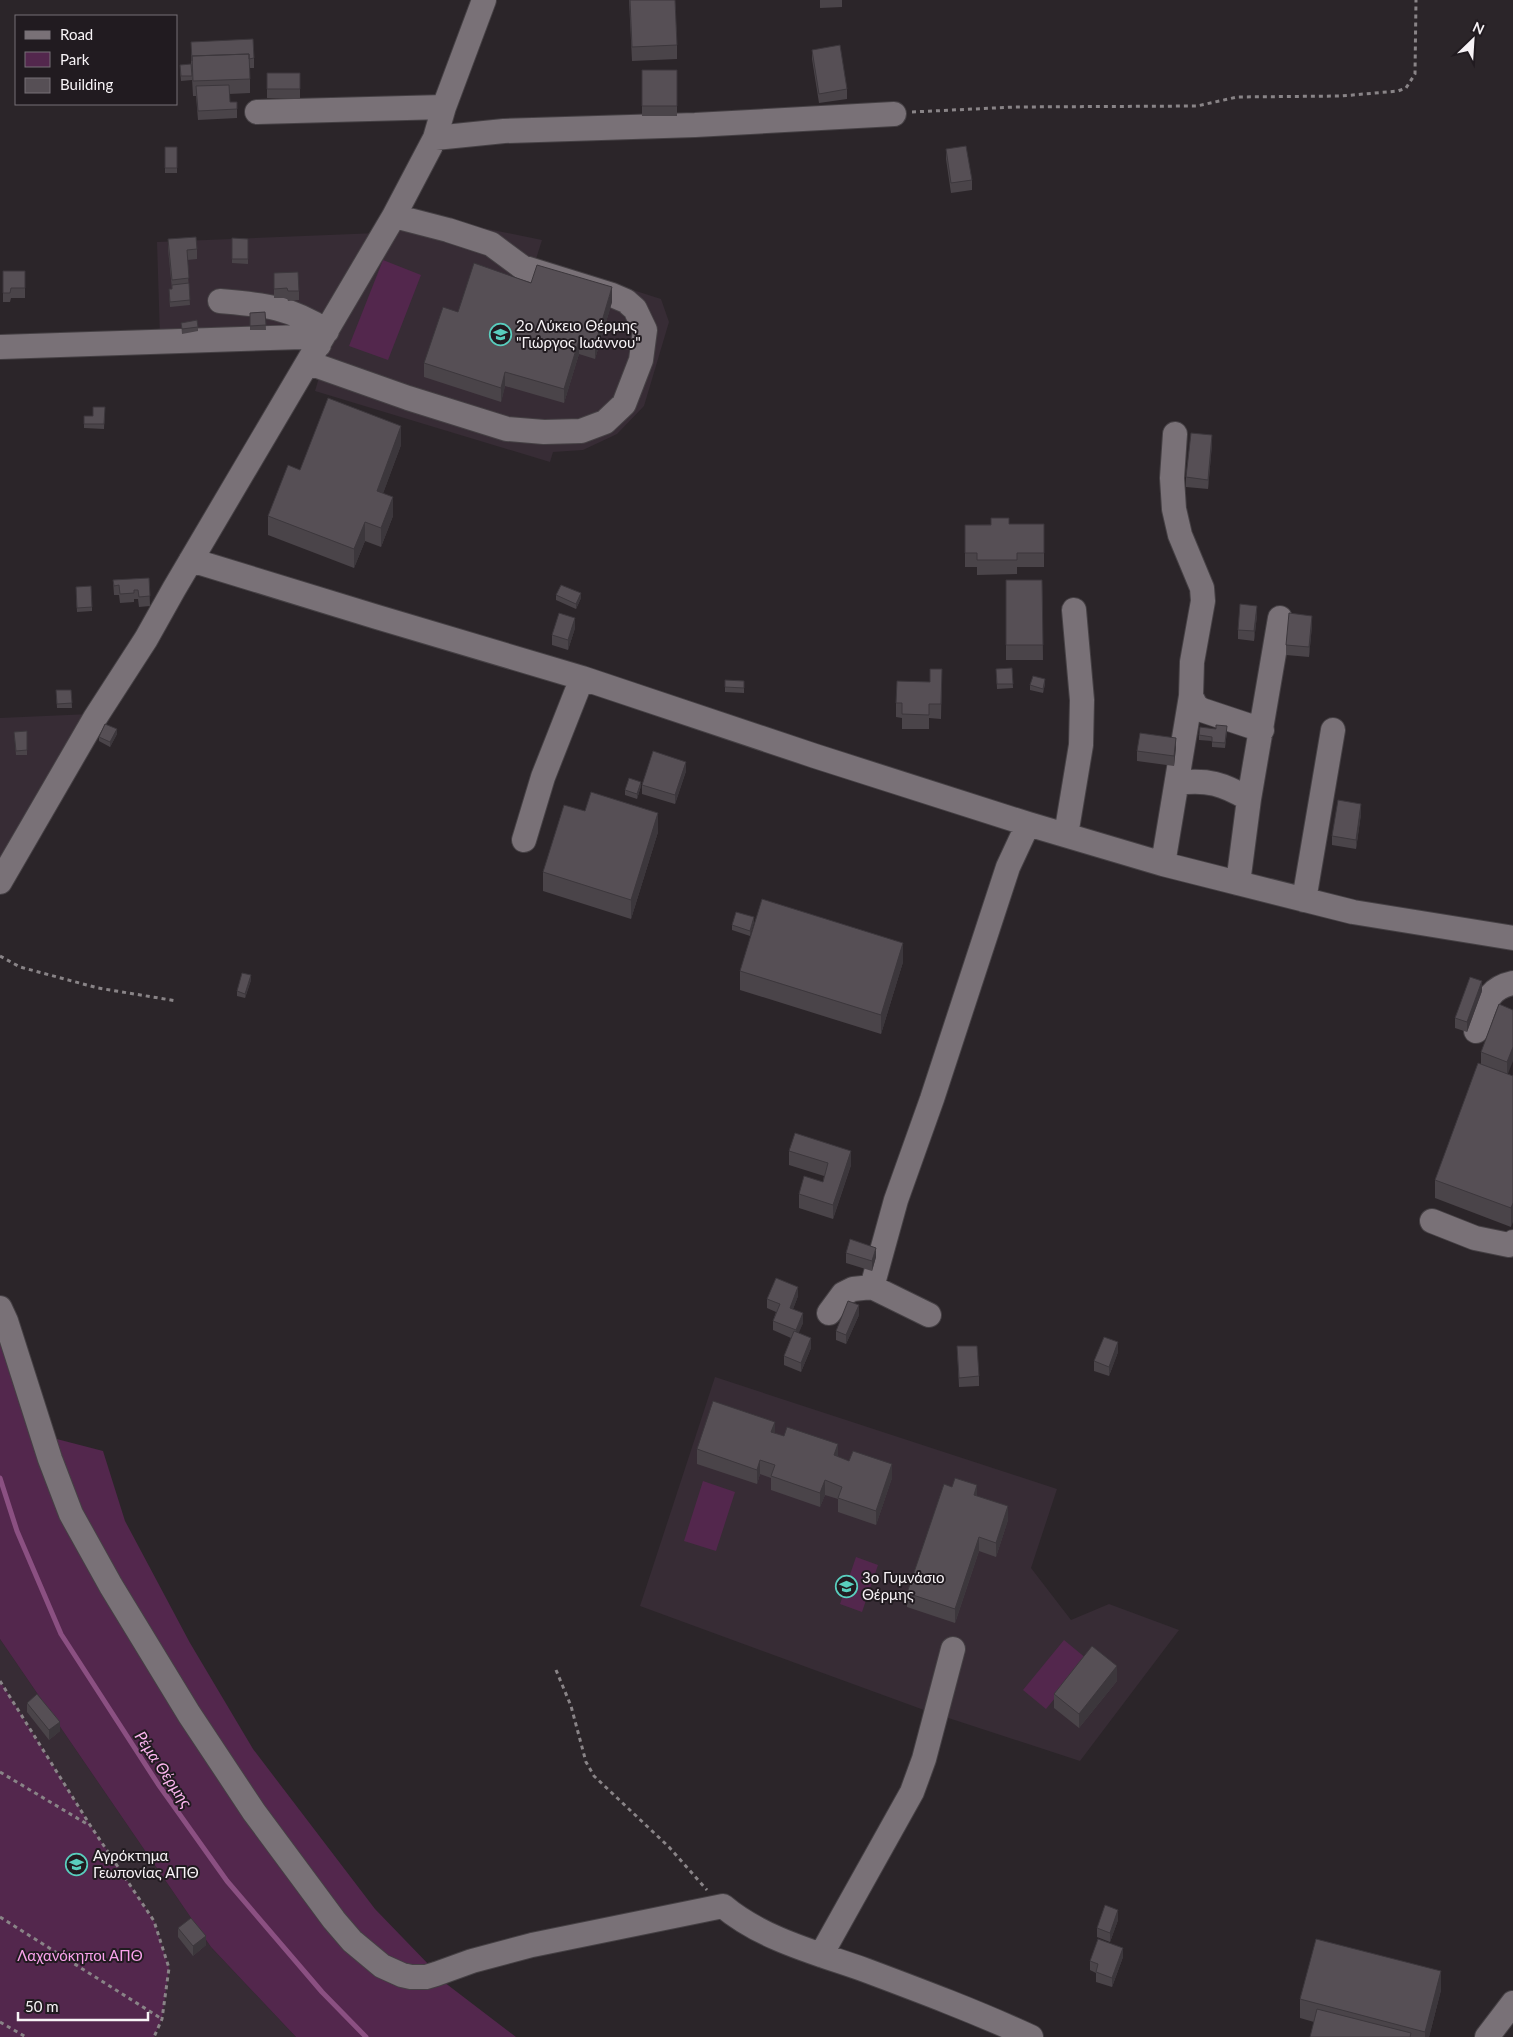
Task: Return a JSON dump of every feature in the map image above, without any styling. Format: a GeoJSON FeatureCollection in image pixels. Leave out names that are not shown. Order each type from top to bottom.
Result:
{"type":"FeatureCollection","features":[{"type":"Feature","properties":{"kind":"street"},"geometry":{"type":"LineString","coordinates":[[0,882],[90,727],[146,639],[394,216],[435,138],[444,107],[484,0]]}},
{"type":"Feature","properties":{"kind":"street"},"geometry":{"type":"LineString","coordinates":[[257,112],[444,107]]}},
{"type":"Feature","properties":{"kind":"street"},"geometry":{"type":"LineString","coordinates":[[435,138],[504,131],[695,126],[894,114]]}},
{"type":"Feature","properties":{"kind":"street"},"geometry":{"type":"LineString","coordinates":[[0,347],[302,337],[310,338],[319,346],[408,398],[507,430],[581,431],[605,422],[624,404],[641,360],[645,330],[635,309],[626,301],[522,266],[491,244],[448,230],[394,216]]}},
{"type":"Feature","properties":{"kind":"street"},"geometry":{"type":"LineString","coordinates":[[220,301],[276,306],[310,320],[319,346]]}},
{"type":"Feature","properties":{"kind":"street"},"geometry":{"type":"LineString","coordinates":[[1163,864],[1191,696],[1190,682],[1203,601],[1202,588],[1180,535],[1174,509],[1172,478],[1175,434]]}},
{"type":"Feature","properties":{"kind":"street"},"geometry":{"type":"LineString","coordinates":[[191,560],[582,678],[815,756],[1028,824],[1163,864],[1304,900],[1395,920],[1513,938]]}},
{"type":"Feature","properties":{"kind":"street"},"geometry":{"type":"LineString","coordinates":[[1066,835],[1081,745],[1082,700],[1074,610]]}},
{"type":"Feature","properties":{"kind":"street"},"geometry":{"type":"LineString","coordinates":[[1238,884],[1249,799],[1280,618]]}},
{"type":"Feature","properties":{"kind":"street"},"geometry":{"type":"LineString","coordinates":[[524,840],[543,777],[582,678]]}},
{"type":"Feature","properties":{"kind":"street"},"geometry":{"type":"LineString","coordinates":[[1191,696],[1196,706],[1202,710],[1262,730]]}},
{"type":"Feature","properties":{"kind":"street"},"geometry":{"type":"LineString","coordinates":[[1304,900],[1333,730]]}},
{"type":"Feature","properties":{"kind":"street"},"geometry":{"type":"LineString","coordinates":[[1177,783],[1203,781],[1221,784],[1249,799]]}},
{"type":"Feature","properties":{"kind":"street"},"geometry":{"type":"LineString","coordinates":[[872,1286],[896,1200],[932,1099],[1008,867],[1028,824]]}},
{"type":"Feature","properties":{"kind":"street"},"geometry":{"type":"LineString","coordinates":[[1476,1031],[1493,990],[1501,985],[1513,982]]}},
{"type":"Feature","properties":{"kind":"street"},"geometry":{"type":"LineString","coordinates":[[1432,1221],[1475,1238],[1509,1244],[1513,1242]]}},
{"type":"Feature","properties":{"kind":"street"},"geometry":{"type":"LineString","coordinates":[[829,1313],[843,1294],[872,1286],[929,1315]]}},
{"type":"Feature","properties":{"kind":"street"},"geometry":{"type":"LineString","coordinates":[[0,1308],[50,1459],[71,1514],[111,1586],[189,1714],[254,1812],[334,1920],[352,1941],[382,1966],[402,1975],[426,1977],[488,1956],[532,1945],[723,1906],[744,1922],[785,1941],[978,2013],[1031,2037]]}},
{"type":"Feature","properties":{"kind":"street"},"geometry":{"type":"LineString","coordinates":[[821,1955],[912,1792],[924,1760],[953,1649]]}},
{"type":"Feature","properties":{"kind":"street"},"geometry":{"type":"LineString","coordinates":[[1487,2037],[1513,2002]]}},
{"type":"Feature","properties":{"kind":"path"},"geometry":{"type":"LineString","coordinates":[[894,114],[1015,107],[1197,106],[1237,98],[1340,96],[1398,91],[1406,88],[1415,74],[1416,0]]}},
{"type":"Feature","properties":{"kind":"path"},"geometry":{"type":"LineString","coordinates":[[0,956],[20,967],[98,988],[177,1001]]}},
{"type":"Feature","properties":{"kind":"path"},"geometry":{"type":"LineString","coordinates":[[556,1670],[572,1706],[586,1762],[594,1776],[669,1847],[723,1906]]}},
{"type":"Feature","properties":{"kind":"path"},"geometry":{"type":"LineString","coordinates":[[0,1681],[90,1825],[154,1921],[169,1968],[162,2019],[154,2037]]}},
{"type":"Feature","properties":{"kind":"path"},"geometry":{"type":"LineString","coordinates":[[0,1772],[90,1825]]}},
{"type":"Feature","properties":{"kind":"path"},"geometry":{"type":"LineString","coordinates":[[0,1917],[162,2019]]}},
{"type":"Feature","properties":{"kind":"path"},"geometry":{"type":"LineString","coordinates":[[0,2022],[26,2037]]}},
{"type":"Feature","properties":{"kind":"shaded area","name":"2ο Λύκειο Θέρμης \"Γιώργος Ιωάννου\""},"geometry":{"type":"Polygon","coordinates":[[[409,213],[542,240],[536,259],[661,299],[669,322],[644,406],[617,434],[583,450],[553,452],[550,462],[315,391],[328,347],[409,213]]]}},
{"type":"Feature","properties":{"kind":"shaded area"},"geometry":{"type":"Polygon","coordinates":[[[378,233],[318,332],[160,338],[157,242],[378,233]]]}},
{"type":"Feature","properties":{"kind":"shaded area"},"geometry":{"type":"Polygon","coordinates":[[[90,714],[0,869],[0,718],[90,714]]]}},
{"type":"Feature","properties":{"kind":"shaded area","name":"3ο Γυμνάσιο Θέρμης"},"geometry":{"type":"Polygon","coordinates":[[[715,1377],[1057,1489],[1031,1568],[1071,1620],[1109,1604],[1179,1630],[1080,1761],[924,1710],[640,1606],[715,1377]]]}},
{"type":"Feature","properties":{"kind":"shaded area","name":"Λαχανόκηποι ΑΠΘ"},"geometry":{"type":"Polygon","coordinates":[[[0,1639],[211,1947],[296,2037],[0,2037],[0,1639]]]}},
{"type":"Feature","properties":{"kind":"green space"},"geometry":{"type":"Polygon","coordinates":[[[383,260],[421,275],[388,360],[349,346],[383,260]]]}},
{"type":"Feature","properties":{"kind":"green space"},"geometry":{"type":"Polygon","coordinates":[[[0,1320],[63,1518],[340,1940],[440,1979],[516,2037],[296,2037],[211,1947],[0,1639],[0,1320]]]}},
{"type":"Feature","properties":{"kind":"green space"},"geometry":{"type":"Polygon","coordinates":[[[49,1437],[103,1451],[125,1521],[190,1643],[253,1749],[375,1909],[432,1968],[392,1964],[327,1900],[95,1556],[49,1437]]]}},
{"type":"Feature","properties":{"kind":"green space"},"geometry":{"type":"Polygon","coordinates":[[[703,1481],[735,1492],[716,1551],[684,1541],[703,1481]]]}},
{"type":"Feature","properties":{"kind":"green space"},"geometry":{"type":"Polygon","coordinates":[[[856,1557],[878,1565],[862,1612],[840,1604],[856,1557]]]}},
{"type":"Feature","properties":{"kind":"green space"},"geometry":{"type":"Polygon","coordinates":[[[1064,1640],[1087,1659],[1046,1709],[1023,1690],[1064,1640]]]}},
{"type":"Feature","properties":{"kind":"green space","name":"Λαχανόκηποι ΑΠΘ"},"geometry":{"type":"Polygon","coordinates":[[[0,1681],[90,1825],[154,1921],[169,1968],[162,2019],[154,2037],[0,2037],[0,1681]]]}},
{"type":"Feature","properties":{"kind":"building"},"geometry":{"type":"Polygon","coordinates":[[[630,0],[675,0],[677,45],[632,47],[630,0]]]}},
{"type":"Feature","properties":{"kind":"building"},"geometry":{"type":"Polygon","coordinates":[[[253,39],[254,58],[249,59],[249,54],[192,56],[192,61],[191,42],[253,39]]]}},
{"type":"Feature","properties":{"kind":"building"},"geometry":{"type":"Polygon","coordinates":[[[840,45],[847,89],[819,94],[812,50],[840,45]]]}},
{"type":"Feature","properties":{"kind":"building"},"geometry":{"type":"Polygon","coordinates":[[[249,54],[250,79],[193,81],[192,56],[249,54]]]}},
{"type":"Feature","properties":{"kind":"building"},"geometry":{"type":"Polygon","coordinates":[[[191,64],[192,76],[181,76],[180,65],[191,64]]]}},
{"type":"Feature","properties":{"kind":"building"},"geometry":{"type":"Polygon","coordinates":[[[642,70],[677,70],[677,106],[642,106],[642,70]]]}},
{"type":"Feature","properties":{"kind":"building"},"geometry":{"type":"Polygon","coordinates":[[[267,73],[300,73],[300,89],[267,89],[267,73]]]}},
{"type":"Feature","properties":{"kind":"building"},"geometry":{"type":"Polygon","coordinates":[[[229,85],[230,102],[237,102],[237,109],[198,111],[196,86],[229,85]]]}},
{"type":"Feature","properties":{"kind":"building"},"geometry":{"type":"Polygon","coordinates":[[[966,146],[972,180],[951,183],[946,149],[966,146]]]}},
{"type":"Feature","properties":{"kind":"building"},"geometry":{"type":"Polygon","coordinates":[[[165,147],[177,147],[177,168],[165,168],[165,147]]]}},
{"type":"Feature","properties":{"kind":"building"},"geometry":{"type":"Polygon","coordinates":[[[196,237],[197,249],[187,250],[189,278],[172,280],[168,239],[196,237]]]}},
{"type":"Feature","properties":{"kind":"building"},"geometry":{"type":"Polygon","coordinates":[[[232,238],[248,239],[248,259],[232,259],[232,238]]]}},
{"type":"Feature","properties":{"kind":"building"},"geometry":{"type":"Polygon","coordinates":[[[474,263],[531,283],[537,265],[612,287],[595,345],[579,340],[564,389],[505,372],[501,388],[424,363],[443,307],[458,312],[474,263]]]}},
{"type":"Feature","properties":{"kind":"building"},"geometry":{"type":"Polygon","coordinates":[[[3,271],[25,271],[25,288],[11,288],[10,293],[3,293],[3,271]]]}},
{"type":"Feature","properties":{"kind":"building"},"geometry":{"type":"Polygon","coordinates":[[[298,272],[299,291],[288,291],[287,288],[274,289],[274,273],[298,272]]]}},
{"type":"Feature","properties":{"kind":"building"},"geometry":{"type":"Polygon","coordinates":[[[189,283],[190,300],[170,302],[169,289],[172,289],[172,285],[189,283]]]}},
{"type":"Feature","properties":{"kind":"building"},"geometry":{"type":"Polygon","coordinates":[[[265,312],[266,325],[250,326],[250,313],[265,312]]]}},
{"type":"Feature","properties":{"kind":"building"},"geometry":{"type":"Polygon","coordinates":[[[197,320],[198,327],[182,329],[181,323],[197,320]]]}},
{"type":"Feature","properties":{"kind":"building"},"geometry":{"type":"Polygon","coordinates":[[[328,398],[401,426],[377,491],[393,497],[381,528],[365,522],[354,549],[268,516],[288,465],[300,470],[328,398]]]}},
{"type":"Feature","properties":{"kind":"building"},"geometry":{"type":"Polygon","coordinates":[[[93,407],[105,407],[104,424],[84,424],[84,416],[93,416],[93,407]]]}},
{"type":"Feature","properties":{"kind":"building"},"geometry":{"type":"Polygon","coordinates":[[[1191,433],[1212,435],[1208,480],[1186,477],[1191,433]]]}},
{"type":"Feature","properties":{"kind":"building"},"geometry":{"type":"Polygon","coordinates":[[[991,518],[1009,518],[1009,524],[1044,524],[1044,553],[1017,553],[1017,560],[977,560],[977,553],[965,553],[965,525],[991,525],[991,518]]]}},
{"type":"Feature","properties":{"kind":"building"},"geometry":{"type":"Polygon","coordinates":[[[149,578],[150,596],[139,597],[138,590],[134,590],[134,593],[120,594],[119,585],[114,586],[113,580],[149,578]]]}},
{"type":"Feature","properties":{"kind":"building"},"geometry":{"type":"Polygon","coordinates":[[[1006,580],[1042,580],[1043,645],[1006,645],[1006,580]]]}},
{"type":"Feature","properties":{"kind":"building"},"geometry":{"type":"Polygon","coordinates":[[[561,585],[581,593],[576,604],[556,595],[561,585]]]}},
{"type":"Feature","properties":{"kind":"building"},"geometry":{"type":"Polygon","coordinates":[[[91,586],[92,607],[77,608],[76,587],[91,586]]]}},
{"type":"Feature","properties":{"kind":"building"},"geometry":{"type":"Polygon","coordinates":[[[1240,604],[1257,606],[1254,631],[1238,630],[1240,604]]]}},
{"type":"Feature","properties":{"kind":"building"},"geometry":{"type":"Polygon","coordinates":[[[559,613],[575,618],[568,640],[552,635],[559,613]]]}},
{"type":"Feature","properties":{"kind":"building"},"geometry":{"type":"Polygon","coordinates":[[[1289,613],[1312,616],[1309,647],[1286,645],[1289,613]]]}},
{"type":"Feature","properties":{"kind":"building"},"geometry":{"type":"Polygon","coordinates":[[[1012,668],[1013,684],[997,684],[996,669],[1012,668]]]}},
{"type":"Feature","properties":{"kind":"building"},"geometry":{"type":"Polygon","coordinates":[[[930,669],[942,669],[941,704],[929,704],[929,715],[902,714],[902,703],[896,703],[897,681],[930,682],[930,669]]]}},
{"type":"Feature","properties":{"kind":"building"},"geometry":{"type":"Polygon","coordinates":[[[1033,676],[1045,679],[1043,689],[1030,685],[1033,676]]]}},
{"type":"Feature","properties":{"kind":"building"},"geometry":{"type":"Polygon","coordinates":[[[725,680],[744,681],[744,688],[725,687],[725,680]]]}},
{"type":"Feature","properties":{"kind":"building"},"geometry":{"type":"Polygon","coordinates":[[[56,690],[71,690],[72,703],[57,704],[56,690]]]}},
{"type":"Feature","properties":{"kind":"building"},"geometry":{"type":"Polygon","coordinates":[[[105,724],[117,729],[110,742],[99,737],[105,724]]]}},
{"type":"Feature","properties":{"kind":"building"},"geometry":{"type":"Polygon","coordinates":[[[1216,725],[1227,726],[1225,743],[1212,742],[1212,737],[1199,735],[1200,727],[1216,729],[1216,725]]]}},
{"type":"Feature","properties":{"kind":"building"},"geometry":{"type":"Polygon","coordinates":[[[27,731],[27,750],[16,751],[14,732],[27,731]]]}},
{"type":"Feature","properties":{"kind":"building"},"geometry":{"type":"Polygon","coordinates":[[[1140,733],[1176,738],[1174,756],[1137,751],[1140,733]]]}},
{"type":"Feature","properties":{"kind":"building"},"geometry":{"type":"Polygon","coordinates":[[[653,751],[686,762],[675,795],[642,785],[653,751]]]}},
{"type":"Feature","properties":{"kind":"building"},"geometry":{"type":"Polygon","coordinates":[[[629,778],[641,782],[637,794],[625,790],[629,778]]]}},
{"type":"Feature","properties":{"kind":"building"},"geometry":{"type":"Polygon","coordinates":[[[591,792],[658,813],[631,900],[543,872],[564,805],[585,811],[591,792]]]}},
{"type":"Feature","properties":{"kind":"building"},"geometry":{"type":"Polygon","coordinates":[[[1338,800],[1361,804],[1356,840],[1332,836],[1338,800]]]}},
{"type":"Feature","properties":{"kind":"building"},"geometry":{"type":"Polygon","coordinates":[[[762,899],[903,943],[881,1015],[740,971],[762,899]]]}},
{"type":"Feature","properties":{"kind":"building"},"geometry":{"type":"Polygon","coordinates":[[[736,912],[754,917],[750,931],[732,925],[736,912]]]}},
{"type":"Feature","properties":{"kind":"building"},"geometry":{"type":"Polygon","coordinates":[[[242,973],[251,975],[245,994],[237,991],[242,973]]]}},
{"type":"Feature","properties":{"kind":"building"},"geometry":{"type":"Polygon","coordinates":[[[1470,977],[1482,981],[1467,1022],[1455,1018],[1470,977]]]}},
{"type":"Feature","properties":{"kind":"building"},"geometry":{"type":"Polygon","coordinates":[[[1499,1004],[1513,1010],[1513,1047],[1507,1062],[1481,1052],[1499,1004]]]}},
{"type":"Feature","properties":{"kind":"building"},"geometry":{"type":"Polygon","coordinates":[[[1478,1063],[1513,1076],[1513,1203],[1511,1208],[1435,1180],[1478,1063]]]}},
{"type":"Feature","properties":{"kind":"building"},"geometry":{"type":"Polygon","coordinates":[[[795,1133],[851,1151],[833,1205],[799,1194],[804,1176],[823,1182],[828,1163],[789,1151],[795,1133]]]}},
{"type":"Feature","properties":{"kind":"building"},"geometry":{"type":"Polygon","coordinates":[[[850,1239],[876,1248],[872,1261],[846,1253],[850,1239]]]}},
{"type":"Feature","properties":{"kind":"building"},"geometry":{"type":"Polygon","coordinates":[[[776,1278],[798,1287],[790,1308],[803,1313],[796,1330],[773,1321],[780,1304],[767,1299],[776,1278]]]}},
{"type":"Feature","properties":{"kind":"building"},"geometry":{"type":"Polygon","coordinates":[[[848,1301],[859,1305],[846,1335],[836,1331],[848,1301]]]}},
{"type":"Feature","properties":{"kind":"building"},"geometry":{"type":"Polygon","coordinates":[[[794,1331],[811,1338],[801,1363],[784,1356],[794,1331]]]}},
{"type":"Feature","properties":{"kind":"building"},"geometry":{"type":"Polygon","coordinates":[[[1104,1337],[1118,1342],[1109,1367],[1094,1361],[1104,1337]]]}},
{"type":"Feature","properties":{"kind":"building"},"geometry":{"type":"Polygon","coordinates":[[[957,1346],[977,1346],[979,1376],[959,1378],[957,1346]]]}},
{"type":"Feature","properties":{"kind":"building"},"geometry":{"type":"Polygon","coordinates":[[[713,1401],[775,1422],[771,1432],[784,1436],[787,1427],[838,1444],[834,1455],[849,1461],[853,1451],[892,1464],[876,1511],[838,1498],[842,1487],[825,1480],[820,1493],[771,1476],[775,1465],[760,1460],[757,1470],[697,1449],[713,1401]]]}},
{"type":"Feature","properties":{"kind":"building"},"geometry":{"type":"Polygon","coordinates":[[[955,1478],[977,1485],[974,1495],[1008,1506],[996,1543],[979,1537],[955,1609],[907,1593],[944,1484],[952,1487],[955,1478]]]}},
{"type":"Feature","properties":{"kind":"building"},"geometry":{"type":"Polygon","coordinates":[[[1092,1646],[1117,1666],[1079,1714],[1054,1694],[1092,1646]]]}},
{"type":"Feature","properties":{"kind":"building"},"geometry":{"type":"Polygon","coordinates":[[[37,1694],[60,1722],[49,1730],[27,1703],[37,1694]]]}},
{"type":"Feature","properties":{"kind":"building"},"geometry":{"type":"Polygon","coordinates":[[[1105,1905],[1118,1910],[1110,1933],[1097,1928],[1105,1905]]]}},
{"type":"Feature","properties":{"kind":"building"},"geometry":{"type":"Polygon","coordinates":[[[191,1918],[206,1936],[193,1946],[178,1928],[191,1918]]]}},
{"type":"Feature","properties":{"kind":"building"},"geometry":{"type":"Polygon","coordinates":[[[1098,1939],[1123,1948],[1112,1978],[1096,1972],[1098,1964],[1090,1961],[1098,1939]]]}},
{"type":"Feature","properties":{"kind":"building"},"geometry":{"type":"Polygon","coordinates":[[[1316,1939],[1441,1971],[1425,2032],[1300,1999],[1316,1939]]]}},
{"type":"Feature","properties":{"kind":"building"},"geometry":{"type":"Polygon","coordinates":[[[1317,2009],[1411,2033],[1410,2037],[1310,2037],[1317,2009]]]}},
{"type":"Feature","properties":{"kind":"waterway","name":"Ρέμα Θέρμης"},"geometry":{"type":"LineString","coordinates":[[0,1478],[17,1531],[61,1634],[158,1784],[227,1881],[322,1992],[366,2037]]}},
{"type":"Feature","properties":{"kind":"place","name":"2ο Λύκειο Θέρμης \"Γιώργος Ιωάννου\""},"geometry":{"type":"Point","coordinates":[500,334]}},
{"type":"Feature","properties":{"kind":"place","name":"3ο Γυμνάσιο Θέρμης"},"geometry":{"type":"Point","coordinates":[846,1586]}},
{"type":"Feature","properties":{"kind":"place","name":"Αγρόκτημα Γεωπονίας ΑΠΘ"},"geometry":{"type":"Point","coordinates":[77,1864]}}]}
